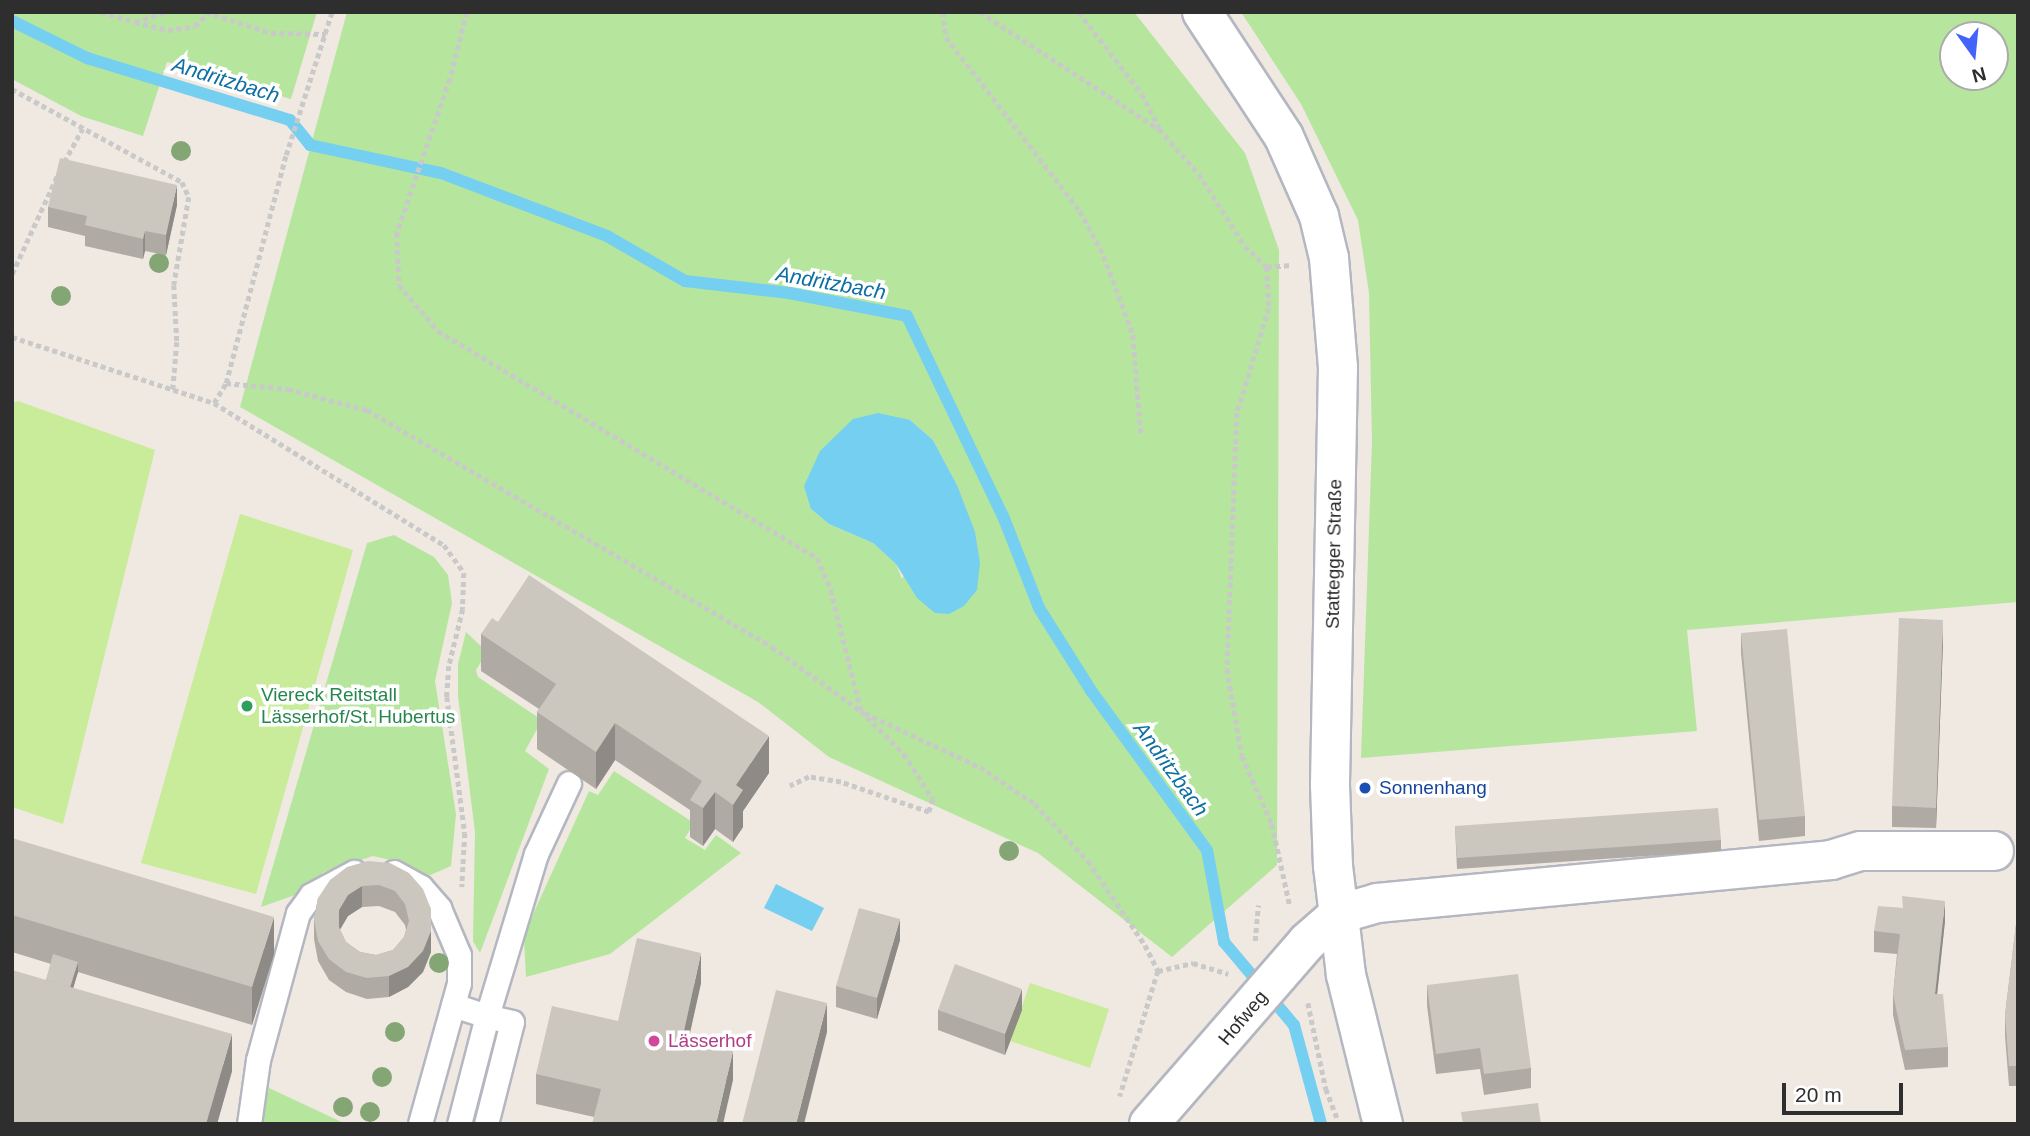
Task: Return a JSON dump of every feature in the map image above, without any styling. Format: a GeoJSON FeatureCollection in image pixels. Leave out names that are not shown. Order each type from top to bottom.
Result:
{"type":"FeatureCollection","features":[{"type":"Feature","properties":{"kind":"main road","name":"Stattegger Straße"},"geometry":{"type":"LineString","coordinates":[[1202,12],[1284,137],[1319,216],[1329,258],[1338,367],[1329,785],[1339,914],[1355,1021],[1383,1124]]}},
{"type":"Feature","properties":{"kind":"main road"},"geometry":{"type":"LineString","coordinates":[[1339,914],[1377,903],[1831,860],[1861,851],[1994,851]]}},
{"type":"Feature","properties":{"kind":"main road","name":"Hofweg"},"geometry":{"type":"LineString","coordinates":[[1135,1114],[1239,1024],[1307,942],[1339,914]]}},
{"type":"Feature","properties":{"kind":"lane"},"geometry":{"type":"LineString","coordinates":[[459,1124],[487,1016],[536,855],[569,783]]}},
{"type":"Feature","properties":{"kind":"lane"},"geometry":{"type":"LineString","coordinates":[[249,1124],[258,1059],[292,928],[312,895],[357,871],[384,868],[422,887],[439,908],[459,955],[459,984],[420,1124]]}},
{"type":"Feature","properties":{"kind":"lane"},"geometry":{"type":"LineString","coordinates":[[453,1005],[512,1022],[486,1124]]}},
{"type":"Feature","properties":{"kind":"path"},"geometry":{"type":"LineString","coordinates":[[100,12],[167,30],[195,26],[209,13],[271,33],[326,34]]}},
{"type":"Feature","properties":{"kind":"path"},"geometry":{"type":"LineString","coordinates":[[135,22],[164,12]]}},
{"type":"Feature","properties":{"kind":"path"},"geometry":{"type":"LineString","coordinates":[[214,403],[226,383],[293,138],[331,12]]}},
{"type":"Feature","properties":{"kind":"path"},"geometry":{"type":"LineString","coordinates":[[467,12],[450,79],[397,233],[398,285],[438,331],[817,558],[831,590],[861,711]]}},
{"type":"Feature","properties":{"kind":"path"},"geometry":{"type":"LineString","coordinates":[[943,12],[946,37],[1080,211],[1104,256],[1133,335],[1141,434]]}},
{"type":"Feature","properties":{"kind":"path"},"geometry":{"type":"LineString","coordinates":[[980,12],[1159,128]]}},
{"type":"Feature","properties":{"kind":"path"},"geometry":{"type":"LineString","coordinates":[[1079,12],[1142,94],[1159,128],[1199,174],[1245,246],[1267,267],[1269,308],[1237,413],[1227,669],[1242,756],[1272,824],[1292,919],[1307,942]]}},
{"type":"Feature","properties":{"kind":"path"},"geometry":{"type":"LineString","coordinates":[[12,89],[182,182],[189,197],[174,285],[178,330],[173,390]]}},
{"type":"Feature","properties":{"kind":"path"},"geometry":{"type":"LineString","coordinates":[[12,274],[82,129]]}},
{"type":"Feature","properties":{"kind":"path"},"geometry":{"type":"LineString","coordinates":[[1267,267],[1329,258]]}},
{"type":"Feature","properties":{"kind":"path"},"geometry":{"type":"LineString","coordinates":[[12,337],[214,403],[444,545],[464,573],[463,609],[449,666],[447,697],[465,833],[459,955]]}},
{"type":"Feature","properties":{"kind":"path"},"geometry":{"type":"LineString","coordinates":[[226,383],[288,389],[368,411],[772,647],[861,711],[904,754],[933,799],[929,812],[841,782],[809,776],[790,786]]}},
{"type":"Feature","properties":{"kind":"path"},"geometry":{"type":"LineString","coordinates":[[861,711],[980,767],[1035,804],[1088,861],[1158,971]]}},
{"type":"Feature","properties":{"kind":"path"},"geometry":{"type":"LineString","coordinates":[[1255,945],[1258,905]]}},
{"type":"Feature","properties":{"kind":"path"},"geometry":{"type":"LineString","coordinates":[[1158,971],[1193,963],[1229,974],[1235,970]]}},
{"type":"Feature","properties":{"kind":"path"},"geometry":{"type":"LineString","coordinates":[[1135,1114],[1119,1088],[1158,971]]}},
{"type":"Feature","properties":{"kind":"green space"},"geometry":{"type":"Polygon","coordinates":[[[12,12],[317,12],[291,99],[167,62],[143,136],[81,116],[12,79],[12,12]]]}},
{"type":"Feature","properties":{"kind":"green space"},"geometry":{"type":"Polygon","coordinates":[[[347,12],[1134,12],[1245,153],[1279,250],[1277,865],[1172,957],[1038,853],[829,757],[758,702],[240,407],[347,12]],[[910,420],[811,509],[829,524],[873,543],[896,564],[902,579],[957,485],[933,440],[910,420]]]}},
{"type":"Feature","properties":{"kind":"green space"},"geometry":{"type":"Polygon","coordinates":[[[1241,12],[2018,12],[2018,602],[1687,630],[1697,731],[1361,758],[1372,442],[1369,293],[1358,220],[1301,104],[1241,12]]]}},
{"type":"Feature","properties":{"kind":"green space"},"geometry":{"type":"Polygon","coordinates":[[[18,401],[155,450],[63,824],[12,807],[12,403],[18,401]]]}},
{"type":"Feature","properties":{"kind":"green space","name":"Viereck Reitstall Lässerhof/St. Hubertus"},"geometry":{"type":"Polygon","coordinates":[[[240,514],[353,550],[256,894],[141,863],[240,514]]]}},
{"type":"Feature","properties":{"kind":"green space"},"geometry":{"type":"Polygon","coordinates":[[[394,535],[434,557],[448,575],[452,603],[435,681],[456,814],[451,866],[426,877],[399,862],[373,856],[324,872],[298,894],[261,907],[367,543],[394,535]]]}},
{"type":"Feature","properties":{"kind":"green space"},"geometry":{"type":"Polygon","coordinates":[[[466,632],[487,652],[476,670],[478,677],[542,720],[525,751],[549,769],[480,953],[473,941],[475,832],[458,696],[458,664],[466,632]]]}},
{"type":"Feature","properties":{"kind":"green space"},"geometry":{"type":"Polygon","coordinates":[[[614,771],[694,823],[685,838],[705,850],[716,835],[741,853],[610,954],[526,977],[524,938],[534,912],[589,791],[598,795],[614,771]]]}},
{"type":"Feature","properties":{"kind":"green space"},"geometry":{"type":"Polygon","coordinates":[[[1030,983],[1109,1009],[1090,1068],[1010,1041],[1030,983]]]}},
{"type":"Feature","properties":{"kind":"green space"},"geometry":{"type":"Polygon","coordinates":[[[269,1088],[346,1124],[261,1124],[269,1088]]]}},
{"type":"Feature","properties":{"kind":"water"},"geometry":{"type":"Polygon","coordinates":[[[878,413],[910,420],[933,440],[957,485],[975,532],[980,563],[977,590],[964,606],[949,614],[935,613],[917,598],[896,564],[873,543],[829,524],[811,509],[804,486],[820,451],[853,419],[878,413]]]}},
{"type":"Feature","properties":{"kind":"water"},"geometry":{"type":"Polygon","coordinates":[[[776,884],[824,908],[812,931],[764,908],[776,884]]]}},
{"type":"Feature","properties":{"kind":"building"},"geometry":{"type":"Polygon","coordinates":[[[60,158],[177,185],[166,235],[145,231],[143,239],[85,225],[87,216],[48,207],[60,158]]]}},
{"type":"Feature","properties":{"kind":"building"},"geometry":{"type":"Polygon","coordinates":[[[529,575],[769,736],[736,785],[743,790],[733,805],[715,792],[703,808],[690,800],[702,781],[615,723],[596,752],[537,712],[556,684],[481,634],[492,618],[498,622],[529,575]]]}},
{"type":"Feature","properties":{"kind":"building"},"geometry":{"type":"Polygon","coordinates":[[[1899,618],[1943,620],[1936,808],[1892,806],[1899,618]]]}},
{"type":"Feature","properties":{"kind":"building"},"geometry":{"type":"Polygon","coordinates":[[[1787,629],[1805,816],[1759,820],[1741,633],[1787,629]]]}},
{"type":"Feature","properties":{"kind":"building"},"geometry":{"type":"Polygon","coordinates":[[[1718,808],[1721,840],[1457,858],[1455,826],[1718,808]]]}},
{"type":"Feature","properties":{"kind":"building"},"geometry":{"type":"Polygon","coordinates":[[[12,838],[274,917],[252,987],[12,915],[12,838]]]}},
{"type":"Feature","properties":{"kind":"building"},"geometry":{"type":"Polygon","coordinates":[[[368,861],[390,863],[409,873],[423,889],[431,909],[431,931],[423,951],[408,967],[389,976],[367,978],[346,972],[329,959],[318,941],[314,919],[318,898],[330,880],[347,867],[368,861]],[[379,885],[362,886],[348,895],[339,910],[339,927],[346,942],[360,952],[376,955],[393,950],[404,937],[409,921],[405,904],[395,891],[379,885]]]}},
{"type":"Feature","properties":{"kind":"building"},"geometry":{"type":"Polygon","coordinates":[[[1902,896],[1945,901],[1935,994],[1943,994],[1948,1047],[1905,1050],[1893,994],[1900,934],[1874,931],[1878,906],[1903,908],[1902,896]]]}},
{"type":"Feature","properties":{"kind":"building"},"geometry":{"type":"Polygon","coordinates":[[[859,908],[900,919],[877,998],[836,986],[859,908]]]}},
{"type":"Feature","properties":{"kind":"building"},"geometry":{"type":"Polygon","coordinates":[[[2018,908],[2018,1066],[2009,1066],[2005,1015],[2018,908]]]}},
{"type":"Feature","properties":{"kind":"building","name":"Lässerhof"},"geometry":{"type":"Polygon","coordinates":[[[637,938],[701,953],[682,1040],[733,1051],[716,1124],[592,1124],[601,1089],[536,1074],[552,1006],[618,1021],[637,938]]]}},
{"type":"Feature","properties":{"kind":"building"},"geometry":{"type":"Polygon","coordinates":[[[53,954],[78,962],[70,987],[46,980],[53,954]]]}},
{"type":"Feature","properties":{"kind":"building"},"geometry":{"type":"Polygon","coordinates":[[[955,964],[1022,989],[1005,1034],[938,1010],[955,964]]]}},
{"type":"Feature","properties":{"kind":"building"},"geometry":{"type":"Polygon","coordinates":[[[12,970],[232,1034],[206,1124],[12,1124],[12,970]]]}},
{"type":"Feature","properties":{"kind":"building"},"geometry":{"type":"Polygon","coordinates":[[[1518,974],[1531,1068],[1484,1074],[1480,1048],[1436,1054],[1427,985],[1518,974]]]}},
{"type":"Feature","properties":{"kind":"building"},"geometry":{"type":"Polygon","coordinates":[[[776,990],[827,1003],[796,1124],[742,1124],[776,990]]]}},
{"type":"Feature","properties":{"kind":"building"},"geometry":{"type":"Polygon","coordinates":[[[1538,1103],[1541,1124],[1463,1124],[1461,1112],[1538,1103]]]}},
{"type":"Feature","properties":{"kind":"waterway","name":"Andritzbach"},"geometry":{"type":"LineString","coordinates":[[12,21],[87,58],[290,120],[310,145],[441,173],[607,236],[685,281],[789,293],[907,316],[1003,516],[1039,608],[1092,692],[1207,850],[1224,942],[1294,1025],[1321,1124]]}},
{"type":"Feature","properties":{"kind":"place","name":"Viereck Reitstall Lässerhof/St. Hubertus"},"geometry":{"type":"Point","coordinates":[247,706]}},
{"type":"Feature","properties":{"kind":"place","name":"Sonnenhang"},"geometry":{"type":"Point","coordinates":[1365,788]}},
{"type":"Feature","properties":{"kind":"place","name":"Lässerhof"},"geometry":{"type":"Point","coordinates":[654,1041]}}]}
